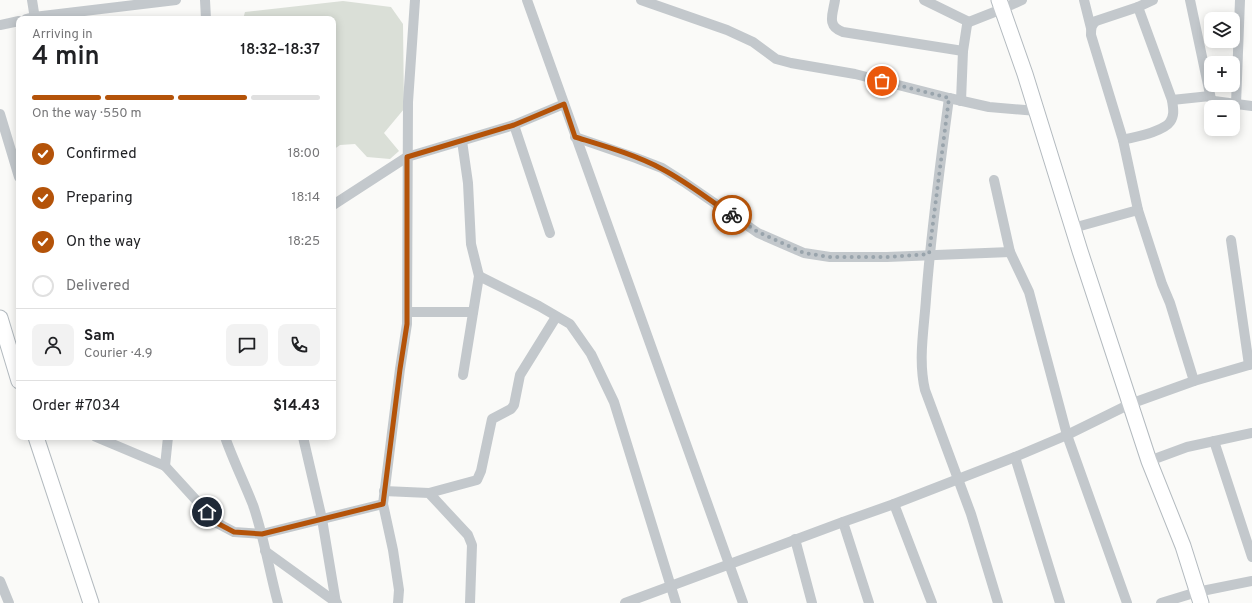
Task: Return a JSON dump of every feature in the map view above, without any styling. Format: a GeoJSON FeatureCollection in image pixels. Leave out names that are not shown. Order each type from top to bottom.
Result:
{"type":"FeatureCollection","features":[{"type":"Feature","properties":{"kind":"street"},"geometry":{"type":"LineString","coordinates":[[32,0],[32,16]]}},
{"type":"Feature","properties":{"kind":"street"},"geometry":{"type":"LineString","coordinates":[[48,16],[176,0]]}},
{"type":"Feature","properties":{"kind":"street"},"geometry":{"type":"LineString","coordinates":[[205,0],[206,16]]}},
{"type":"Feature","properties":{"kind":"street"},"geometry":{"type":"LineString","coordinates":[[398,603],[399,590],[393,550],[383,504],[407,324],[408,102],[415,0]]}},
{"type":"Feature","properties":{"kind":"street"},"geometry":{"type":"LineString","coordinates":[[527,0],[743,603]]}},
{"type":"Feature","properties":{"kind":"street"},"geometry":{"type":"LineString","coordinates":[[641,0],[727,30],[753,42],[776,59],[855,74],[988,107],[1037,111]]}},
{"type":"Feature","properties":{"kind":"street"},"geometry":{"type":"LineString","coordinates":[[836,0],[832,26],[843,32],[963,51]]}},
{"type":"Feature","properties":{"kind":"street"},"geometry":{"type":"LineString","coordinates":[[924,0],[969,22]]}},
{"type":"Feature","properties":{"kind":"street"},"geometry":{"type":"LineString","coordinates":[[961,101],[963,51],[967,25],[969,22],[1000,5],[1022,0]]}},
{"type":"Feature","properties":{"kind":"street"},"geometry":{"type":"LineString","coordinates":[[1084,0],[1092,35],[1123,140],[1138,210],[1162,284],[1170,303],[1194,381]]}},
{"type":"Feature","properties":{"kind":"street"},"geometry":{"type":"LineString","coordinates":[[1091,28],[1092,24],[1096,21],[1138,7],[1153,0]]}},
{"type":"Feature","properties":{"kind":"street"},"geometry":{"type":"LineString","coordinates":[[1190,0],[1210,96],[1212,100]]}},
{"type":"Feature","properties":{"kind":"street"},"geometry":{"type":"LineString","coordinates":[[1236,100],[1240,0]]}},
{"type":"Feature","properties":{"kind":"street"},"geometry":{"type":"LineString","coordinates":[[1000,5],[1037,111],[1073,228],[1149,461],[1183,546],[1199,597]]}},
{"type":"Feature","properties":{"kind":"street"},"geometry":{"type":"LineString","coordinates":[[1123,140],[1164,128],[1169,123],[1174,112],[1172,100],[1138,7]]}},
{"type":"Feature","properties":{"kind":"street"},"geometry":{"type":"LineString","coordinates":[[0,25],[16,22]]}},
{"type":"Feature","properties":{"kind":"street"},"geometry":{"type":"LineString","coordinates":[[1172,100],[1210,96]]}},
{"type":"Feature","properties":{"kind":"street"},"geometry":{"type":"LineString","coordinates":[[949,98],[929,254],[921,356],[922,377],[925,390],[971,514],[998,603]]}},
{"type":"Feature","properties":{"kind":"street"},"geometry":{"type":"LineString","coordinates":[[336,203],[407,157],[514,125],[564,104]]}},
{"type":"Feature","properties":{"kind":"street"},"geometry":{"type":"LineString","coordinates":[[1240,104],[1252,106]]}},
{"type":"Feature","properties":{"kind":"street"},"geometry":{"type":"LineString","coordinates":[[0,114],[16,167]]}},
{"type":"Feature","properties":{"kind":"street"},"geometry":{"type":"LineString","coordinates":[[514,125],[550,233]]}},
{"type":"Feature","properties":{"kind":"street"},"geometry":{"type":"LineString","coordinates":[[575,137],[662,168],[758,232],[804,253],[830,257],[887,257],[929,254],[1010,252]]}},
{"type":"Feature","properties":{"kind":"street"},"geometry":{"type":"LineString","coordinates":[[462,141],[468,183],[471,244],[479,276],[463,375]]}},
{"type":"Feature","properties":{"kind":"street"},"geometry":{"type":"LineString","coordinates":[[994,180],[1010,252],[1029,292],[1067,435],[1127,603]]}},
{"type":"Feature","properties":{"kind":"street"},"geometry":{"type":"LineString","coordinates":[[1073,228],[1138,210]]}},
{"type":"Feature","properties":{"kind":"street"},"geometry":{"type":"LineString","coordinates":[[625,603],[958,480],[1067,435],[1130,404],[1194,381],[1251,364],[1231,240]]}},
{"type":"Feature","properties":{"kind":"street"},"geometry":{"type":"LineString","coordinates":[[479,276],[539,306],[570,324],[591,354],[614,402],[676,603]]}},
{"type":"Feature","properties":{"kind":"street"},"geometry":{"type":"LineString","coordinates":[[407,312],[473,312]]}},
{"type":"Feature","properties":{"kind":"street"},"geometry":{"type":"LineString","coordinates":[[384,491],[429,493],[477,480],[481,471],[492,419],[511,409],[514,405],[520,375],[556,316]]}},
{"type":"Feature","properties":{"kind":"street"},"geometry":{"type":"LineString","coordinates":[[0,318],[16,371]]}},
{"type":"Feature","properties":{"kind":"street"},"geometry":{"type":"LineString","coordinates":[[1149,461],[1187,447],[1252,433]]}},
{"type":"Feature","properties":{"kind":"street"},"geometry":{"type":"LineString","coordinates":[[37,440],[91,603]]}},
{"type":"Feature","properties":{"kind":"street"},"geometry":{"type":"LineString","coordinates":[[103,440],[165,466],[217,523],[234,532],[262,534],[383,504]]}},
{"type":"Feature","properties":{"kind":"street"},"geometry":{"type":"LineString","coordinates":[[165,466],[168,440]]}},
{"type":"Feature","properties":{"kind":"street"},"geometry":{"type":"LineString","coordinates":[[226,440],[252,504],[262,534],[278,603]]}},
{"type":"Feature","properties":{"kind":"street"},"geometry":{"type":"LineString","coordinates":[[304,440],[322,519],[337,603]]}},
{"type":"Feature","properties":{"kind":"street"},"geometry":{"type":"LineString","coordinates":[[1214,441],[1252,557]]}},
{"type":"Feature","properties":{"kind":"street"},"geometry":{"type":"LineString","coordinates":[[1015,457],[1060,603]]}},
{"type":"Feature","properties":{"kind":"street"},"geometry":{"type":"LineString","coordinates":[[429,493],[468,535],[472,545],[470,603]]}},
{"type":"Feature","properties":{"kind":"street"},"geometry":{"type":"LineString","coordinates":[[894,504],[932,603]]}},
{"type":"Feature","properties":{"kind":"street"},"geometry":{"type":"LineString","coordinates":[[843,522],[869,603]]}},
{"type":"Feature","properties":{"kind":"street"},"geometry":{"type":"LineString","coordinates":[[795,539],[812,603]]}},
{"type":"Feature","properties":{"kind":"street"},"geometry":{"type":"LineString","coordinates":[[265,551],[337,603]]}},
{"type":"Feature","properties":{"kind":"street"},"geometry":{"type":"LineString","coordinates":[[0,581],[9,603]]}},
{"type":"Feature","properties":{"kind":"street"},"geometry":{"type":"LineString","coordinates":[[1161,603],[1199,597],[1252,581]]}},
{"type":"Feature","properties":{"kind":"shaded area"},"geometry":{"type":"Polygon","coordinates":[[[343,1],[391,7],[403,24],[404,109],[384,133],[399,151],[390,159],[367,157],[355,144],[340,145],[336,148],[336,16],[244,16],[245,12],[343,1]]]}},
{"type":"Feature","properties":{"kind":"way so far"},"geometry":{"type":"LineString","coordinates":[[732,215],[758,232],[804,253],[830,257],[887,257],[929,254],[949,98],[882,81]]}},
{"type":"Feature","properties":{"kind":"route"},"geometry":{"type":"LineString","coordinates":[[207,512],[217,523],[234,532],[262,534],[383,504],[407,324],[407,157],[514,125],[564,104],[575,137],[662,168],[732,215]]}}]}
